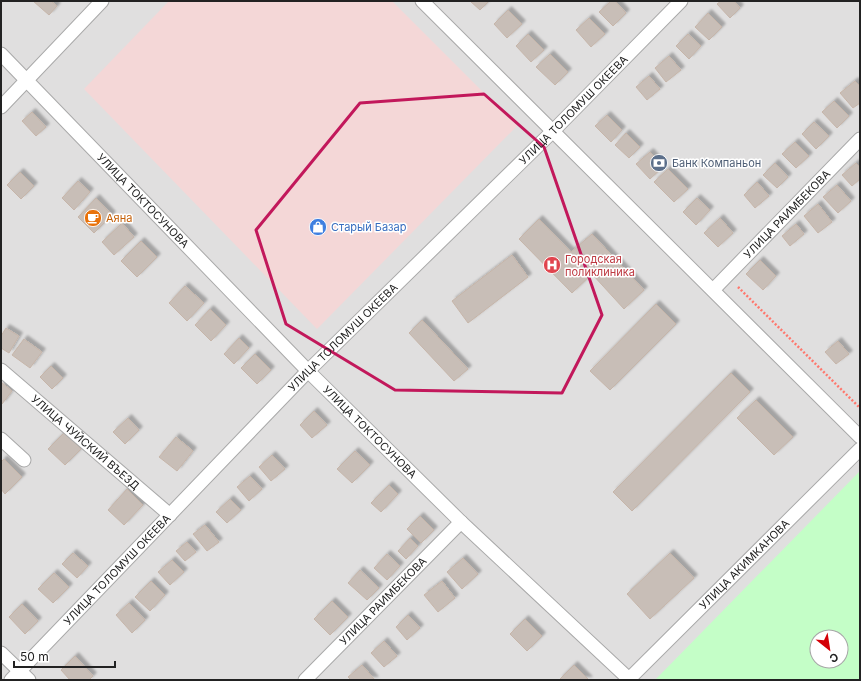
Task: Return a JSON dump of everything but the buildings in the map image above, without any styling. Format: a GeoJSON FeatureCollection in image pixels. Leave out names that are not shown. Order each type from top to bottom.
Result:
{"type":"FeatureCollection","features":[{"type":"Feature","properties":{"kind":"street"},"geometry":{"type":"LineString","coordinates":[[1,107],[102,1]]}},
{"type":"Feature","properties":{"kind":"street"},"geometry":{"type":"LineString","coordinates":[[422,1],[860,437]]}},
{"type":"Feature","properties":{"kind":"street","name":"УЛИЦА ТОЛОМУШ ОКЕЕВА"},"geometry":{"type":"LineString","coordinates":[[20,677],[170,515],[308,371],[553,131],[681,1]]}},
{"type":"Feature","properties":{"kind":"street","name":"УЛИЦА ТОКТОСУНОВА"},"geometry":{"type":"LineString","coordinates":[[1,54],[308,371],[462,522],[629,680]]}},
{"type":"Feature","properties":{"kind":"street","name":"УЛИЦА РАИМБЕКОВА"},"geometry":{"type":"LineString","coordinates":[[713,290],[860,139]]}},
{"type":"Feature","properties":{"kind":"street","name":"УЛИЦА ЧУЙСКИЙ ВЪЕЗД"},"geometry":{"type":"LineString","coordinates":[[1,370],[170,515]]}},
{"type":"Feature","properties":{"kind":"street"},"geometry":{"type":"LineString","coordinates":[[1,439],[24,460]]}},
{"type":"Feature","properties":{"kind":"street","name":"УЛИЦА АКИМКАНОВА"},"geometry":{"type":"LineString","coordinates":[[629,680],[860,449]]}},
{"type":"Feature","properties":{"kind":"street","name":"УЛИЦА РАИМБЕКОВА"},"geometry":{"type":"LineString","coordinates":[[305,680],[462,522]]}},
{"type":"Feature","properties":{"kind":"street"},"geometry":{"type":"LineString","coordinates":[[1,653],[20,677]]}},
{"type":"Feature","properties":{"kind":"path"},"geometry":{"type":"LineString","coordinates":[[738,287],[860,408]]}},
{"type":"Feature","properties":{"kind":"highlighted area"},"geometry":{"type":"Polygon","coordinates":[[[484,94],[544,147],[602,315],[562,393],[395,390],[286,324],[256,230],[360,103],[484,94]]]}},
{"type":"Feature","properties":{"kind":"shaded area"},"geometry":{"type":"Polygon","coordinates":[[[1,1],[860,1],[860,680],[1,680],[1,1]]]}},
{"type":"Feature","properties":{"kind":"shaded area","name":"Старый Базар"},"geometry":{"type":"Polygon","coordinates":[[[169,1],[392,1],[517,126],[317,329],[84,89],[169,1]]]}},
{"type":"Feature","properties":{"kind":"green space"},"geometry":{"type":"Polygon","coordinates":[[[860,471],[860,680],[655,680],[860,471]]]}},
{"type":"Feature","properties":{"kind":"place","name":"Банк Компаньон"},"geometry":{"type":"Point","coordinates":[659,163]}},
{"type":"Feature","properties":{"kind":"place","name":"Аяна"},"geometry":{"type":"Point","coordinates":[93,218]}},
{"type":"Feature","properties":{"kind":"place","name":"Старый Базар"},"geometry":{"type":"Point","coordinates":[318,227]}},
{"type":"Feature","properties":{"kind":"place","name":"Городская поликлиника"},"geometry":{"type":"Point","coordinates":[552,265]}}]}
